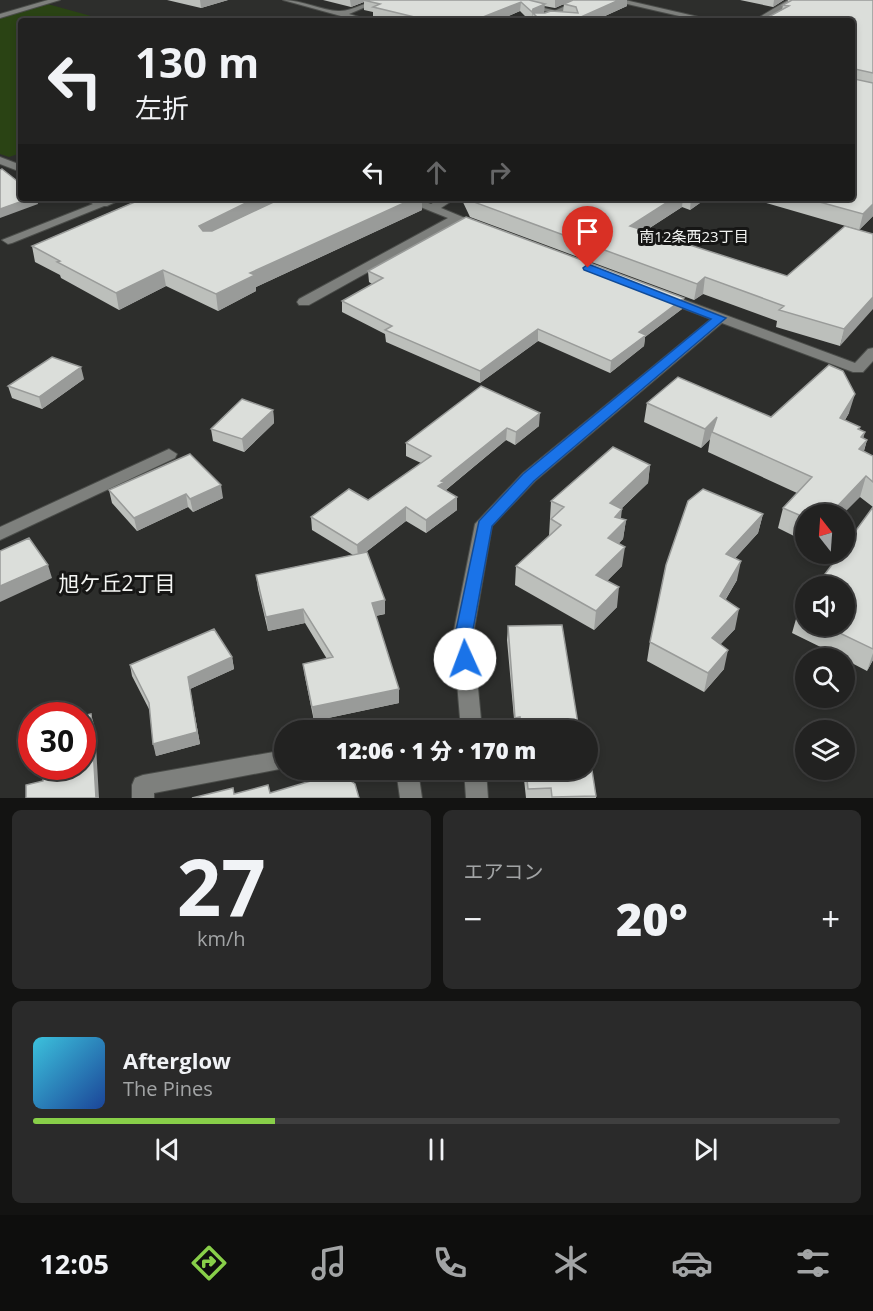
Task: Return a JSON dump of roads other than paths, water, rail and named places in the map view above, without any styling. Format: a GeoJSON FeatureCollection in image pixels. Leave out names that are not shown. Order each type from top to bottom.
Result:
{"type":"FeatureCollection","features":[{"type":"Feature","properties":{"kind":"street"},"geometry":{"type":"LineString","coordinates":[[0,16],[56,0]]}},
{"type":"Feature","properties":{"kind":"street"},"geometry":{"type":"LineString","coordinates":[[287,0],[356,18]]}},
{"type":"Feature","properties":{"kind":"street"},"geometry":{"type":"LineString","coordinates":[[340,14],[378,0]]}},
{"type":"Feature","properties":{"kind":"street"},"geometry":{"type":"LineString","coordinates":[[499,0],[556,15]]}},
{"type":"Feature","properties":{"kind":"street"},"geometry":{"type":"LineString","coordinates":[[546,18],[584,0]]}},
{"type":"Feature","properties":{"kind":"street"},"geometry":{"type":"LineString","coordinates":[[614,0],[698,18]]}},
{"type":"Feature","properties":{"kind":"street"},"geometry":{"type":"LineString","coordinates":[[762,18],[794,0]]}},
{"type":"Feature","properties":{"kind":"street"},"geometry":{"type":"LineString","coordinates":[[0,160],[18,167]]}},
{"type":"Feature","properties":{"kind":"street"},"geometry":{"type":"LineString","coordinates":[[96,201],[103,204]]}},
{"type":"Feature","properties":{"kind":"street"},"geometry":{"type":"LineString","coordinates":[[8,240],[110,201]]}},
{"type":"Feature","properties":{"kind":"street"},"geometry":{"type":"LineString","coordinates":[[413,201],[490,230]]}},
{"type":"Feature","properties":{"kind":"street"},"geometry":{"type":"LineString","coordinates":[[433,208],[445,201]]}},
{"type":"Feature","properties":{"kind":"street"},"geometry":{"type":"LineString","coordinates":[[304,302],[457,218]]}},
{"type":"Feature","properties":{"kind":"street"},"geometry":{"type":"LineString","coordinates":[[654,293],[858,369],[873,351]]}},
{"type":"Feature","properties":{"kind":"street"},"geometry":{"type":"LineString","coordinates":[[470,720],[463,635],[484,524],[529,477],[720,318]]}},
{"type":"Feature","properties":{"kind":"street"},"geometry":{"type":"LineString","coordinates":[[0,534],[169,454]]}},
{"type":"Feature","properties":{"kind":"street"},"geometry":{"type":"LineString","coordinates":[[143,798],[143,784],[274,761]]}},
{"type":"Feature","properties":{"kind":"street"},"geometry":{"type":"LineString","coordinates":[[408,780],[411,798]]}},
{"type":"Feature","properties":{"kind":"street"},"geometry":{"type":"LineString","coordinates":[[476,780],[477,798]]}},
{"type":"Feature","properties":{"kind":"district","name":"南12条西23丁目"},"geometry":{"type":"Point","coordinates":[694,236]}},
{"type":"Feature","properties":{"kind":"district","name":"旭ケ丘2丁目"},"geometry":{"type":"Point","coordinates":[117,583]}}]}
